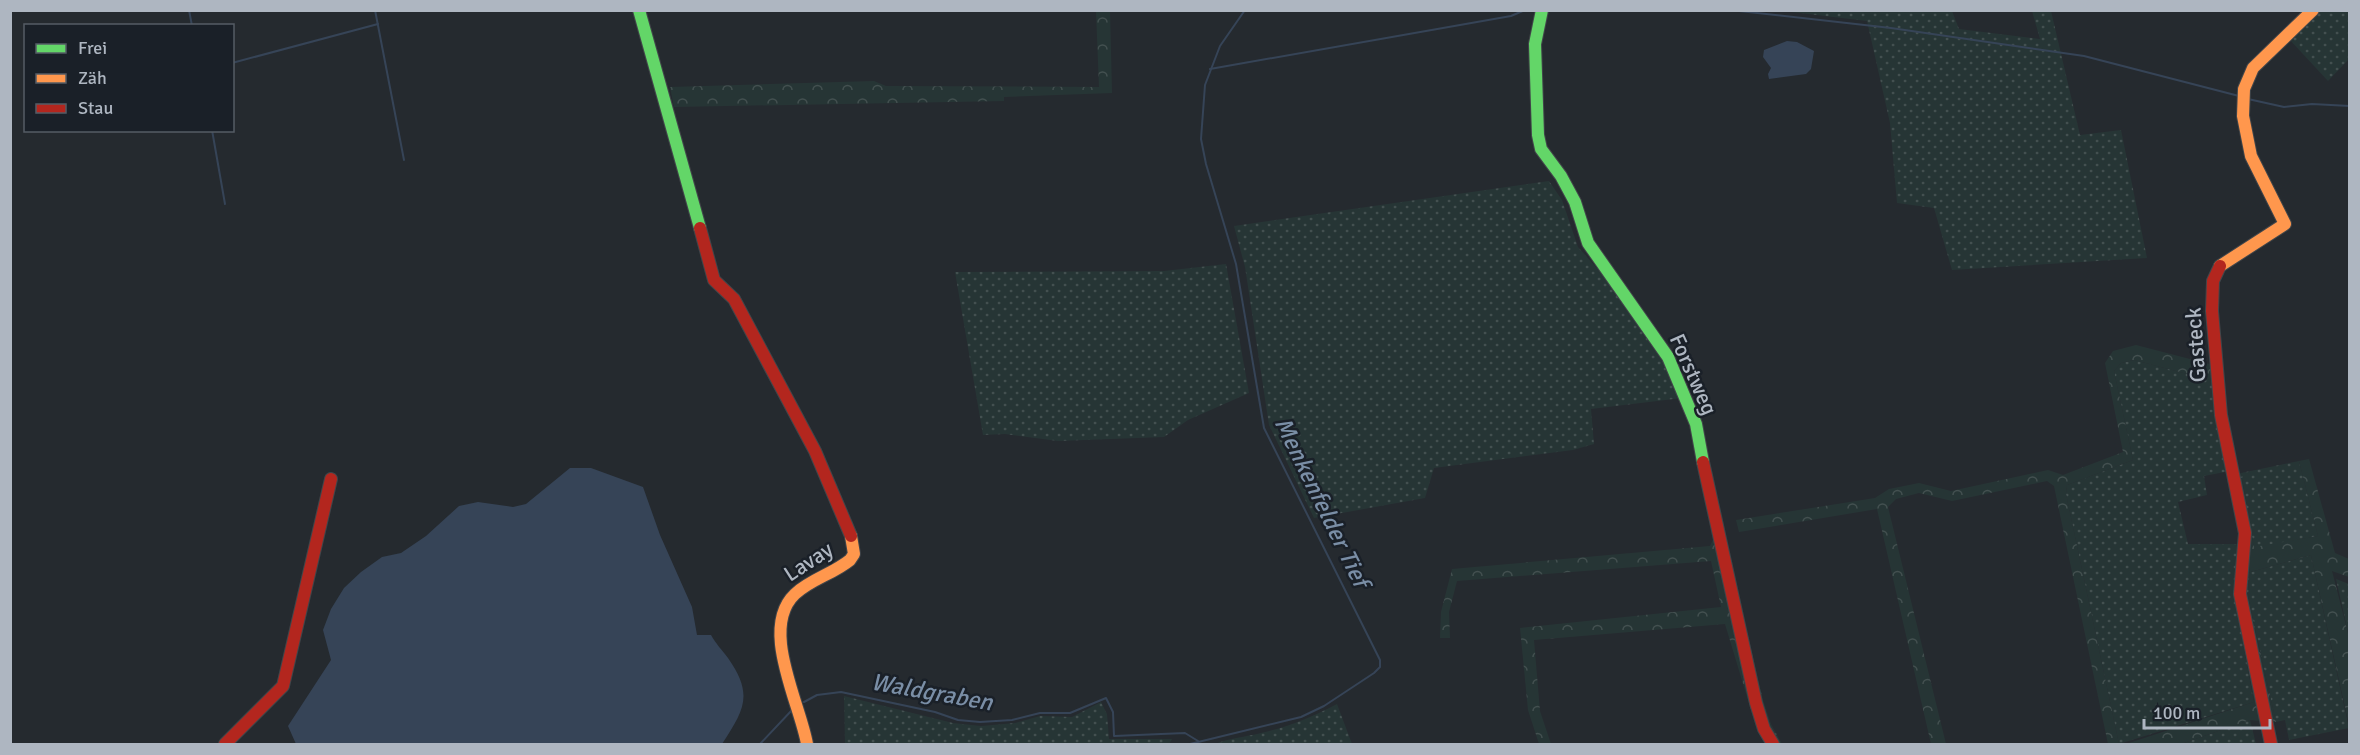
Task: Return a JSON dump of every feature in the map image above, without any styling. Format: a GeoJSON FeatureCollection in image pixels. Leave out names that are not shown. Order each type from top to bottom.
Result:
{"type":"FeatureCollection","features":[{"type":"Feature","properties":{"kind":"street","name":"Lavay"},"geometry":{"type":"LineString","coordinates":[[639,10],[714,280],[734,299],[815,451],[854,547],[854,554],[845,565],[798,591],[789,598],[779,616],[778,638],[804,718],[807,744]]}},
{"type":"Feature","properties":{"kind":"street","name":"Forstweg"},"geometry":{"type":"LineString","coordinates":[[1542,10],[1534,44],[1538,135],[1541,149],[1561,176],[1575,202],[1588,243],[1668,357],[1684,393],[1696,424],[1709,495],[1756,703],[1764,729],[1773,744]]}},
{"type":"Feature","properties":{"kind":"street","name":"Gasteck"},"geometry":{"type":"LineString","coordinates":[[2271,744],[2240,594],[2239,576],[2245,548],[2245,533],[2222,415],[2212,310],[2212,281],[2217,268],[2228,259],[2269,236],[2284,224],[2276,202],[2254,168],[2241,99],[2244,83],[2252,69],[2313,10]]}},
{"type":"Feature","properties":{"kind":"street"},"geometry":{"type":"LineString","coordinates":[[225,744],[283,686],[331,479]]}},
{"type":"Feature","properties":{"kind":"green space"},"geometry":{"type":"Polygon","coordinates":[[[1096,11],[1110,11],[1112,93],[1004,97],[1004,101],[674,107],[670,87],[874,81],[886,86],[1099,87],[1096,11]]]}},
{"type":"Feature","properties":{"kind":"green space"},"geometry":{"type":"Polygon","coordinates":[[[1783,11],[1952,11],[1959,29],[2040,39],[2032,11],[2051,11],[2080,135],[2121,130],[2147,258],[1952,270],[1934,208],[1897,203],[1890,123],[1867,21],[1783,11]]]}},
{"type":"Feature","properties":{"kind":"green space"},"geometry":{"type":"Polygon","coordinates":[[[2319,11],[2349,11],[2349,59],[2328,81],[2289,39],[2319,11]]]}},
{"type":"Feature","properties":{"kind":"green space"},"geometry":{"type":"Polygon","coordinates":[[[1549,181],[1562,200],[1578,247],[1602,274],[1663,359],[1682,398],[1591,409],[1594,444],[1573,450],[1434,468],[1425,498],[1314,518],[1269,425],[1245,267],[1234,226],[1549,181]]]}},
{"type":"Feature","properties":{"kind":"green space"},"geometry":{"type":"Polygon","coordinates":[[[1226,264],[1249,393],[1188,420],[1164,437],[1058,441],[1005,434],[983,435],[955,272],[1164,271],[1226,264]]]}},
{"type":"Feature","properties":{"kind":"green space"},"geometry":{"type":"Polygon","coordinates":[[[2136,345],[2213,365],[2214,381],[2134,360],[2121,363],[2114,371],[2133,460],[2067,485],[2066,494],[2119,744],[2108,744],[2054,486],[2047,481],[1952,501],[1919,493],[1896,499],[1888,507],[1946,744],[1931,744],[1877,509],[1739,532],[1736,520],[1875,498],[1889,489],[1919,483],[1951,491],[2048,470],[2063,475],[2123,452],[2105,363],[2113,351],[2136,345]]]}},
{"type":"Feature","properties":{"kind":"green space"},"geometry":{"type":"Polygon","coordinates":[[[2134,360],[2214,381],[2230,471],[2204,476],[2207,495],[2178,502],[2188,544],[2242,544],[2237,611],[2254,702],[2119,744],[2066,494],[2067,485],[2133,460],[2114,371],[2121,363],[2134,360]]]}},
{"type":"Feature","properties":{"kind":"green space"},"geometry":{"type":"Polygon","coordinates":[[[2309,459],[2335,553],[2349,559],[2349,577],[2332,571],[2349,637],[2349,725],[2311,555],[2247,573],[2247,593],[2276,722],[2250,720],[2181,744],[2126,744],[2254,702],[2235,592],[2236,558],[2242,544],[2235,474],[2241,473],[2254,547],[2318,536],[2299,461],[2309,459]]]}},
{"type":"Feature","properties":{"kind":"green space"},"geometry":{"type":"Polygon","coordinates":[[[2299,461],[2318,536],[2254,548],[2241,473],[2299,461]]]}},
{"type":"Feature","properties":{"kind":"green space"},"geometry":{"type":"Polygon","coordinates":[[[1721,522],[1763,700],[1771,724],[1782,744],[1765,744],[1757,730],[1725,624],[1534,640],[1540,711],[1551,744],[1539,744],[1528,710],[1520,628],[1721,607],[1711,561],[1457,581],[1449,612],[1450,638],[1440,638],[1441,612],[1452,569],[1710,546],[1721,522]]]}},
{"type":"Feature","properties":{"kind":"green space"},"geometry":{"type":"Polygon","coordinates":[[[2311,555],[2349,728],[2289,740],[2285,720],[2276,722],[2247,593],[2247,573],[2311,555]]]}},
{"type":"Feature","properties":{"kind":"green space"},"geometry":{"type":"Polygon","coordinates":[[[2336,579],[2349,584],[2349,637],[2336,579]]]}},
{"type":"Feature","properties":{"kind":"green space"},"geometry":{"type":"Polygon","coordinates":[[[844,696],[953,723],[981,726],[1015,723],[1040,716],[1072,717],[1101,702],[1107,714],[1109,739],[1172,739],[1169,744],[845,744],[844,696]]]}},
{"type":"Feature","properties":{"kind":"green space"},"geometry":{"type":"Polygon","coordinates":[[[1337,704],[1352,744],[1215,744],[1281,728],[1337,704]]]}},
{"type":"Feature","properties":{"kind":"green space"},"geometry":{"type":"Polygon","coordinates":[[[2250,720],[2256,744],[2181,744],[2250,720]]]}},
{"type":"Feature","properties":{"kind":"water"},"geometry":{"type":"Polygon","coordinates":[[[1787,41],[1797,42],[1814,51],[1811,69],[1806,74],[1769,79],[1768,74],[1771,68],[1763,57],[1764,50],[1787,41]]]}},
{"type":"Feature","properties":{"kind":"water"},"geometry":{"type":"Polygon","coordinates":[[[570,468],[591,468],[643,487],[660,535],[692,607],[697,635],[711,635],[728,658],[741,682],[743,702],[740,712],[722,744],[296,744],[288,726],[331,660],[323,630],[331,609],[344,588],[382,557],[401,553],[426,536],[459,506],[478,502],[513,507],[526,504],[570,468]]]}},
{"type":"Feature","properties":{"kind":"waterway"},"geometry":{"type":"LineString","coordinates":[[189,10],[192,24]]}},
{"type":"Feature","properties":{"kind":"waterway"},"geometry":{"type":"LineString","coordinates":[[375,10],[404,160]]}},
{"type":"Feature","properties":{"kind":"waterway","name":"Menkenfelder Tief"},"geometry":{"type":"LineString","coordinates":[[1190,744],[1301,717],[1324,706],[1380,667],[1380,660],[1264,428],[1236,264],[1206,164],[1201,139],[1205,85],[1220,46],[1245,10]]}},
{"type":"Feature","properties":{"kind":"waterway"},"geometry":{"type":"LineString","coordinates":[[1210,69],[1511,16],[1525,10]]}},
{"type":"Feature","properties":{"kind":"waterway"},"geometry":{"type":"LineString","coordinates":[[1730,10],[1891,28],[2084,56],[2239,96]]}},
{"type":"Feature","properties":{"kind":"waterway"},"geometry":{"type":"LineString","coordinates":[[234,62],[378,24]]}},
{"type":"Feature","properties":{"kind":"waterway"},"geometry":{"type":"LineString","coordinates":[[2248,99],[2284,107],[2312,104],[2350,106]]}},
{"type":"Feature","properties":{"kind":"waterway"},"geometry":{"type":"LineString","coordinates":[[212,132],[225,204]]}},
{"type":"Feature","properties":{"kind":"waterway","name":"Waldgraben"},"geometry":{"type":"LineString","coordinates":[[804,702],[817,695],[841,692],[935,712],[958,720],[980,722],[1012,720],[1040,713],[1070,713],[1106,698],[1113,712],[1114,736],[1185,733],[1198,741]]}},
{"type":"Feature","properties":{"kind":"waterway","name":"Waldgraben"},"geometry":{"type":"LineString","coordinates":[[760,744],[793,709]]}},
{"type":"Feature","properties":{"kind":"traffic: fast"},"geometry":{"type":"LineString","coordinates":[[639,10],[700,228]]}},
{"type":"Feature","properties":{"kind":"traffic: fast"},"geometry":{"type":"LineString","coordinates":[[1542,10],[1535,44],[1538,135],[1541,149],[1561,176],[1575,202],[1588,243],[1668,357],[1696,424],[1703,462]]}},
{"type":"Feature","properties":{"kind":"traffic: slow"},"geometry":{"type":"LineString","coordinates":[[2220,266],[2285,224],[2251,156],[2243,116],[2244,89],[2253,68],[2313,10]]}},
{"type":"Feature","properties":{"kind":"traffic: slow"},"geometry":{"type":"LineString","coordinates":[[807,744],[785,666],[781,646],[781,626],[785,609],[795,594],[850,560],[854,554],[851,536]]}},
{"type":"Feature","properties":{"kind":"traffic: jam"},"geometry":{"type":"LineString","coordinates":[[700,228],[714,280],[734,299],[815,451],[851,536]]}},
{"type":"Feature","properties":{"kind":"traffic: jam"},"geometry":{"type":"LineString","coordinates":[[2220,266],[2213,281],[2212,311],[2221,415],[2245,533],[2240,594],[2271,744]]}},
{"type":"Feature","properties":{"kind":"traffic: jam"},"geometry":{"type":"LineString","coordinates":[[1703,462],[1756,703],[1764,729],[1773,744]]}},
{"type":"Feature","properties":{"kind":"traffic: jam"},"geometry":{"type":"LineString","coordinates":[[225,744],[283,686],[331,479]]}}]}
